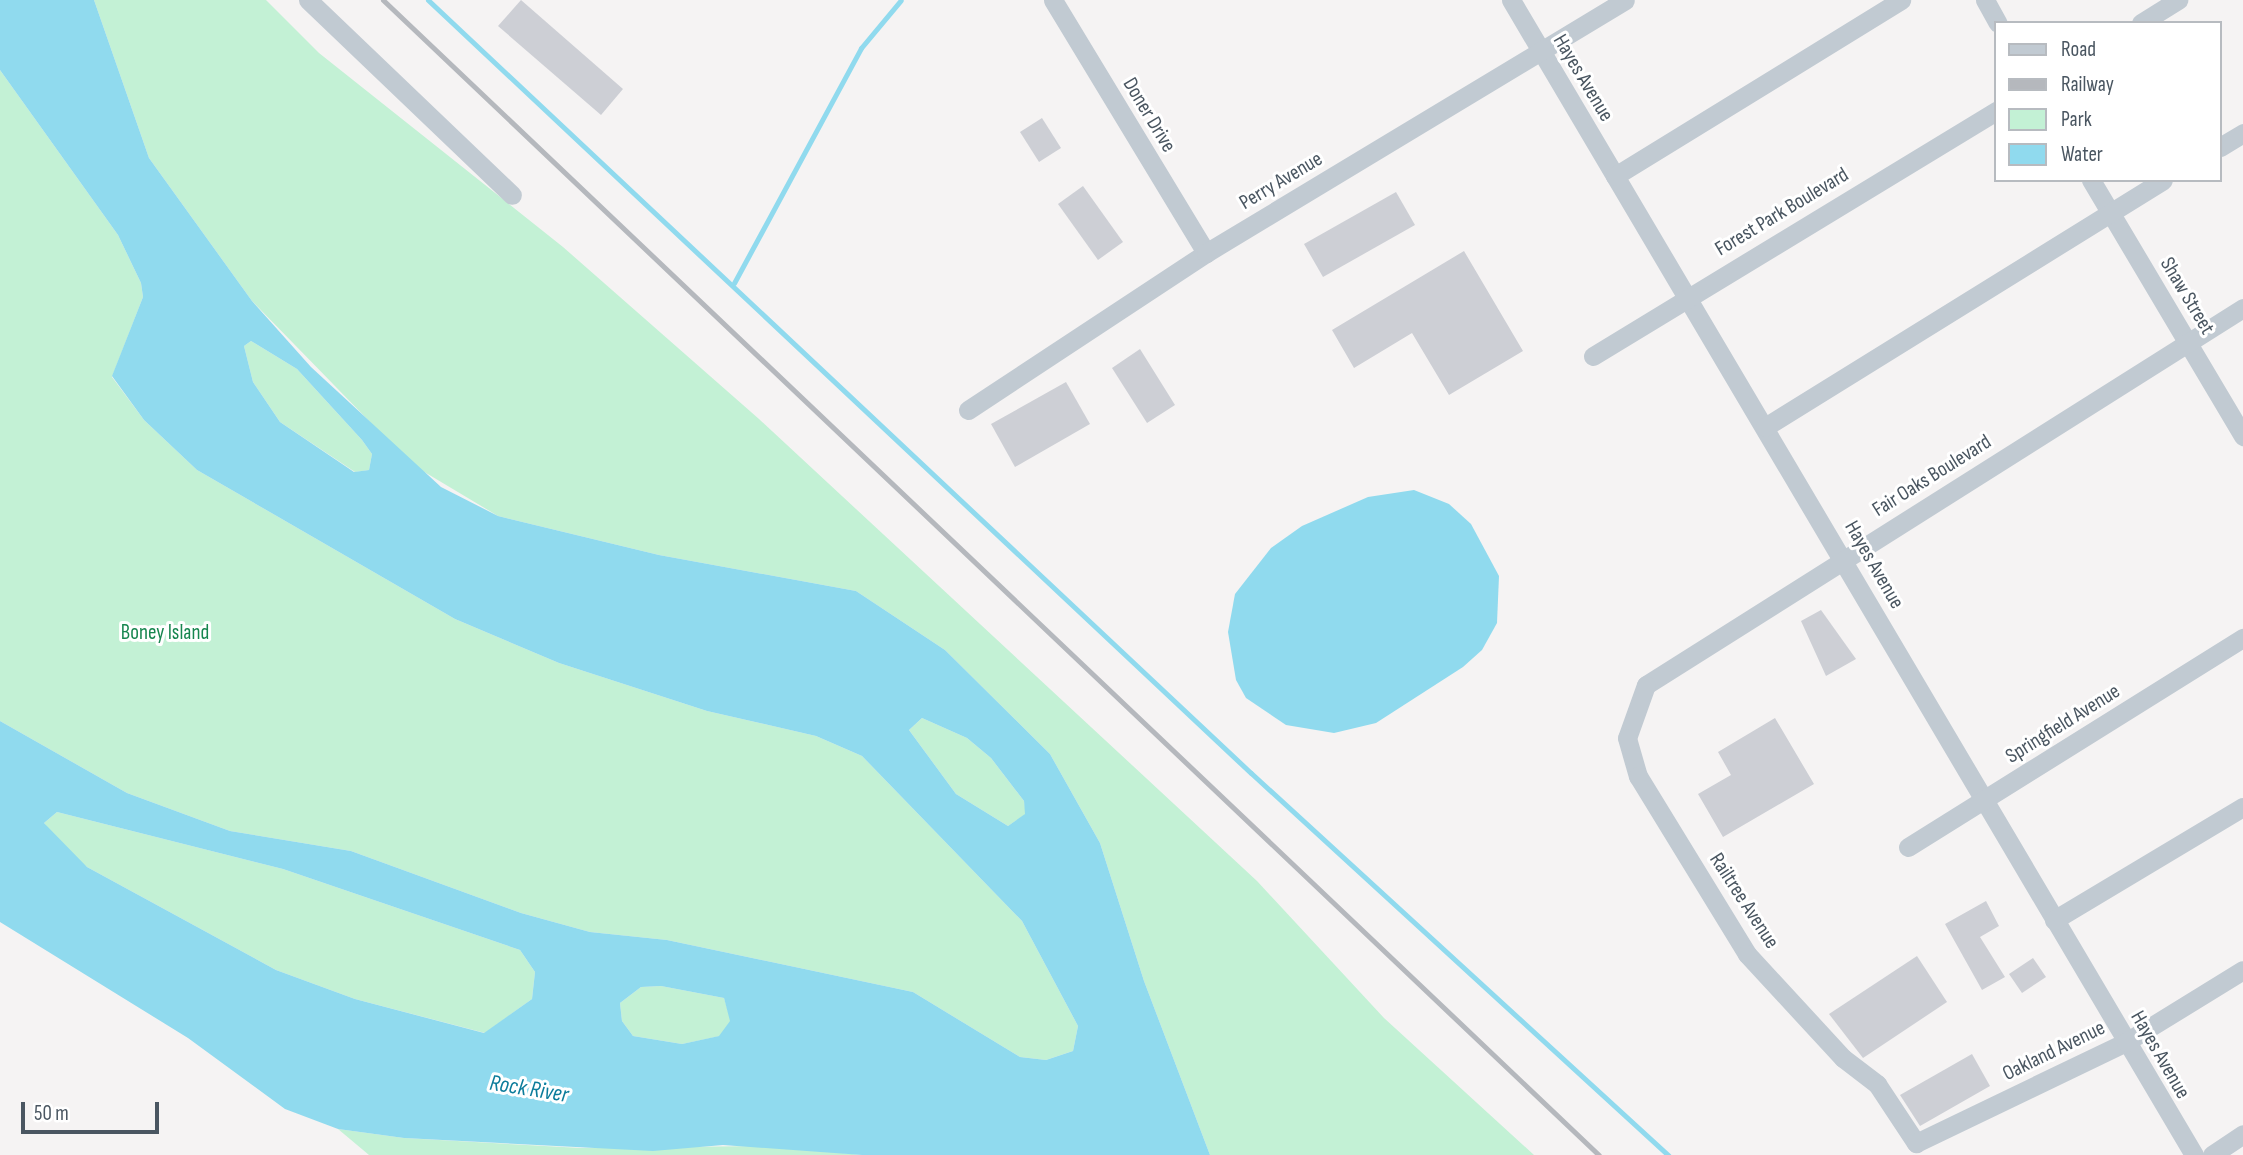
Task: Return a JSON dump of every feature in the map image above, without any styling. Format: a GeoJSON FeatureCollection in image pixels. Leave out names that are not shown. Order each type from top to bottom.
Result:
{"type":"FeatureCollection","features":[{"type":"Feature","properties":{"kind":"street"},"geometry":{"type":"LineString","coordinates":[[308,0],[512,195]]}},
{"type":"Feature","properties":{"kind":"street","name":"Doner Drive"},"geometry":{"type":"LineString","coordinates":[[1053,0],[1206,253]]}},
{"type":"Feature","properties":{"kind":"street","name":"Hayes Avenue"},"geometry":{"type":"LineString","coordinates":[[1511,0],[1844,559],[1983,801],[2194,1155]]}},
{"type":"Feature","properties":{"kind":"street","name":"Perry Avenue"},"geometry":{"type":"LineString","coordinates":[[968,410],[1206,253],[1625,0]]}},
{"type":"Feature","properties":{"kind":"street"},"geometry":{"type":"LineString","coordinates":[[1615,176],[1900,0]]}},
{"type":"Feature","properties":{"kind":"street"},"geometry":{"type":"LineString","coordinates":[[1985,0],[1997,21]]}},
{"type":"Feature","properties":{"kind":"street"},"geometry":{"type":"LineString","coordinates":[[2144,21],[2178,0]]}},
{"type":"Feature","properties":{"kind":"street","name":"Forest Park Boulevard"},"geometry":{"type":"LineString","coordinates":[[1593,356],[1686,296],[1994,112]]}},
{"type":"Feature","properties":{"kind":"street"},"geometry":{"type":"LineString","coordinates":[[2222,145],[2243,133]]}},
{"type":"Feature","properties":{"kind":"street","name":"Shaw Street"},"geometry":{"type":"LineString","coordinates":[[2092,182],[2243,436]]}},
{"type":"Feature","properties":{"kind":"street"},"geometry":{"type":"LineString","coordinates":[[1765,427],[2160,182]]}},
{"type":"Feature","properties":{"kind":"street","name":"Fair Oaks Boulevard"},"geometry":{"type":"LineString","coordinates":[[1646,685],[2243,308]]}},
{"type":"Feature","properties":{"kind":"street","name":"Springfield Avenue"},"geometry":{"type":"LineString","coordinates":[[1908,847],[2243,638]]}},
{"type":"Feature","properties":{"kind":"street","name":"Railtree Avenue"},"geometry":{"type":"LineString","coordinates":[[1646,685],[1626,738],[1638,776],[1747,954],[1843,1058],[1877,1084],[1916,1143]]}},
{"type":"Feature","properties":{"kind":"street"},"geometry":{"type":"LineString","coordinates":[[2054,920],[2243,807]]}},
{"type":"Feature","properties":{"kind":"street","name":"Oakland Avenue"},"geometry":{"type":"LineString","coordinates":[[1916,1143],[2126,1042],[2243,970]]}},
{"type":"Feature","properties":{"kind":"street"},"geometry":{"type":"LineString","coordinates":[[2212,1155],[2243,1134]]}},
{"type":"Feature","properties":{"kind":"green space"},"geometry":{"type":"Polygon","coordinates":[[[94,0],[266,0],[319,53],[563,247],[759,419],[1257,881],[1384,1018],[1534,1155],[1210,1155],[1144,981],[1100,843],[1050,754],[945,650],[856,591],[659,555],[498,516],[411,464],[252,301],[149,158],[94,0]]]}},
{"type":"Feature","properties":{"kind":"green space","name":"Boney Island"},"geometry":{"type":"Polygon","coordinates":[[[0,70],[118,235],[141,283],[143,297],[112,377],[144,420],[197,470],[455,619],[559,663],[707,711],[816,736],[862,756],[1022,921],[1078,1026],[1073,1051],[1046,1060],[1020,1057],[913,992],[667,940],[590,932],[521,913],[351,851],[230,831],[127,793],[0,721],[0,70]]]}},
{"type":"Feature","properties":{"kind":"green space"},"geometry":{"type":"Polygon","coordinates":[[[251,341],[297,369],[362,440],[372,454],[369,470],[355,472],[280,422],[253,382],[244,346],[251,341]]]}},
{"type":"Feature","properties":{"kind":"green space"},"geometry":{"type":"Polygon","coordinates":[[[922,718],[967,738],[991,758],[1024,801],[1026,814],[1008,826],[956,794],[909,730],[922,718]]]}},
{"type":"Feature","properties":{"kind":"green space"},"geometry":{"type":"Polygon","coordinates":[[[57,812],[283,869],[520,950],[535,972],[532,999],[485,1033],[355,999],[276,970],[87,867],[65,850],[44,823],[57,812]]]}},
{"type":"Feature","properties":{"kind":"green space"},"geometry":{"type":"Polygon","coordinates":[[[661,986],[724,998],[731,1021],[720,1036],[682,1044],[633,1036],[622,1021],[620,1003],[641,987],[661,986]]]}},
{"type":"Feature","properties":{"kind":"green space"},"geometry":{"type":"Polygon","coordinates":[[[338,1129],[404,1138],[581,1148],[774,1146],[862,1155],[369,1155],[338,1129]]]}},
{"type":"Feature","properties":{"kind":"water","name":"Rock River"},"geometry":{"type":"Polygon","coordinates":[[[0,0],[94,0],[149,158],[252,301],[311,367],[441,487],[498,516],[659,555],[856,591],[945,650],[1050,754],[1100,843],[1144,981],[1210,1155],[862,1155],[723,1145],[653,1151],[404,1138],[338,1129],[285,1109],[188,1038],[0,922],[0,721],[127,793],[230,831],[351,851],[521,913],[590,932],[667,940],[913,992],[1020,1057],[1046,1060],[1073,1051],[1078,1026],[1022,921],[862,756],[816,736],[707,711],[559,663],[455,619],[197,470],[144,420],[112,376],[143,297],[141,283],[118,235],[0,70],[0,0]],[[251,341],[244,346],[253,382],[280,422],[354,472],[369,470],[372,454],[297,369],[251,341]],[[922,718],[909,730],[956,794],[1008,826],[1025,814],[1024,801],[991,758],[967,738],[922,718]],[[57,812],[44,823],[87,867],[276,970],[355,999],[484,1033],[532,999],[535,972],[520,950],[283,869],[57,812]],[[661,986],[641,987],[620,1003],[622,1021],[633,1036],[682,1044],[719,1036],[730,1021],[724,998],[661,986]]]}},
{"type":"Feature","properties":{"kind":"water"},"geometry":{"type":"Polygon","coordinates":[[[1414,490],[1449,504],[1471,524],[1499,576],[1497,623],[1482,650],[1463,667],[1376,723],[1334,733],[1286,725],[1246,698],[1236,680],[1228,632],[1235,594],[1271,548],[1302,526],[1368,497],[1414,490]]]}},
{"type":"Feature","properties":{"kind":"building"},"geometry":{"type":"Polygon","coordinates":[[[521,0],[623,89],[601,115],[498,26],[521,0]]]}},
{"type":"Feature","properties":{"kind":"building"},"geometry":{"type":"Polygon","coordinates":[[[1042,118],[1061,148],[1039,162],[1020,132],[1042,118]]]}},
{"type":"Feature","properties":{"kind":"building"},"geometry":{"type":"Polygon","coordinates":[[[1083,186],[1123,242],[1098,260],[1058,204],[1083,186]]]}},
{"type":"Feature","properties":{"kind":"building"},"geometry":{"type":"Polygon","coordinates":[[[1396,192],[1415,225],[1323,277],[1304,244],[1396,192]]]}},
{"type":"Feature","properties":{"kind":"building"},"geometry":{"type":"Polygon","coordinates":[[[1464,251],[1523,351],[1449,395],[1412,333],[1354,368],[1332,330],[1464,251]]]}},
{"type":"Feature","properties":{"kind":"building"},"geometry":{"type":"Polygon","coordinates":[[[1140,349],[1175,405],[1147,423],[1112,368],[1140,349]]]}},
{"type":"Feature","properties":{"kind":"building"},"geometry":{"type":"Polygon","coordinates":[[[1066,382],[1090,424],[1015,467],[991,424],[1066,382]]]}},
{"type":"Feature","properties":{"kind":"building"},"geometry":{"type":"Polygon","coordinates":[[[1821,610],[1856,659],[1826,676],[1801,621],[1821,610]]]}},
{"type":"Feature","properties":{"kind":"building"},"geometry":{"type":"Polygon","coordinates":[[[1775,718],[1814,784],[1723,837],[1698,794],[1731,775],[1718,752],[1775,718]]]}},
{"type":"Feature","properties":{"kind":"building"},"geometry":{"type":"Polygon","coordinates":[[[1986,901],[1999,926],[1980,937],[2005,977],[1982,990],[1945,924],[1986,901]]]}},
{"type":"Feature","properties":{"kind":"building"},"geometry":{"type":"Polygon","coordinates":[[[1917,956],[1947,1002],[1863,1058],[1829,1014],[1917,956]]]}},
{"type":"Feature","properties":{"kind":"building"},"geometry":{"type":"Polygon","coordinates":[[[2033,958],[2046,977],[2022,993],[2009,974],[2033,958]]]}},
{"type":"Feature","properties":{"kind":"building"},"geometry":{"type":"Polygon","coordinates":[[[1972,1054],[1990,1086],[1920,1126],[1900,1095],[1972,1054]]]}},
{"type":"Feature","properties":{"kind":"waterway"},"geometry":{"type":"LineString","coordinates":[[428,0],[1251,773],[1668,1155]]}},
{"type":"Feature","properties":{"kind":"waterway"},"geometry":{"type":"LineString","coordinates":[[734,283],[861,48],[901,0]]}},
{"type":"Feature","properties":{"kind":"railway"},"geometry":{"type":"LineString","coordinates":[[383,0],[1599,1155]]}}]}
